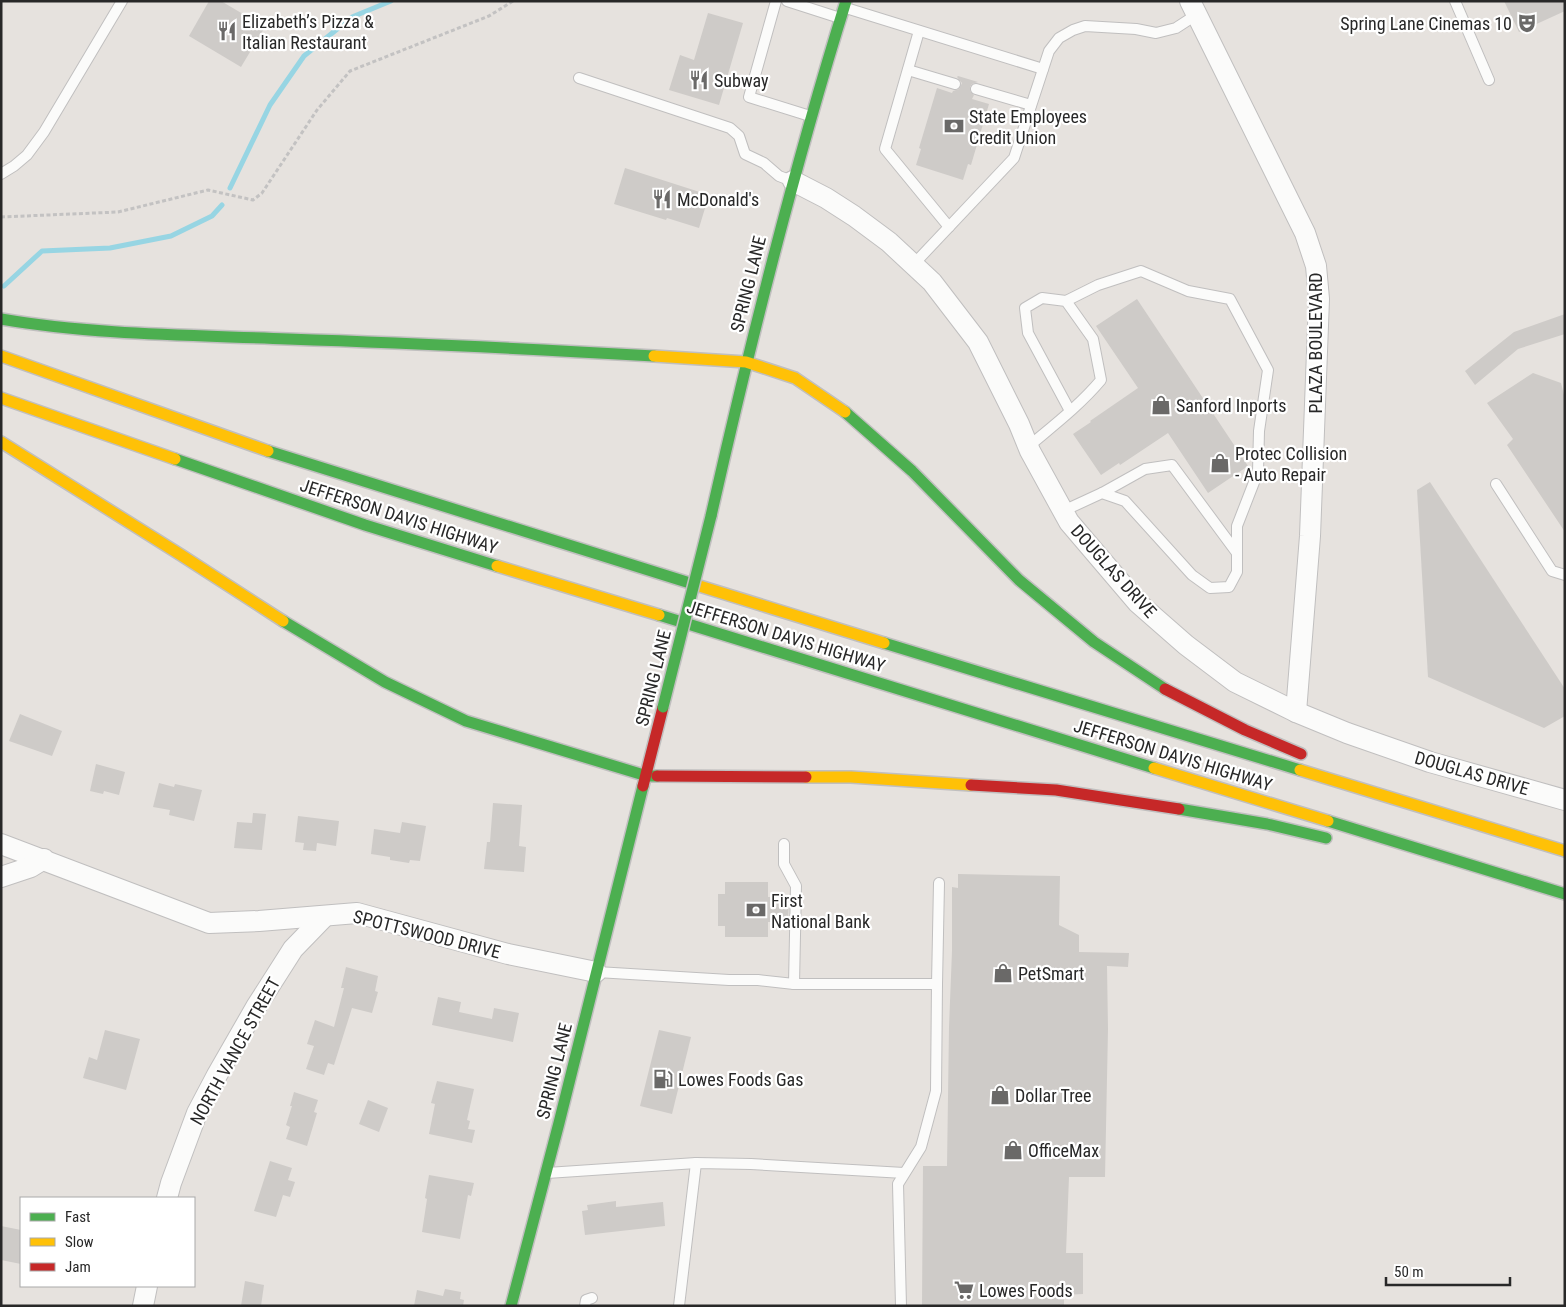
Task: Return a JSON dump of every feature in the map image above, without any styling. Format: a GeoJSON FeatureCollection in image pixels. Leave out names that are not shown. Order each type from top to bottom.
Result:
{"type":"FeatureCollection","features":[{"type":"Feature","properties":{"kind":"main road","name":"SPRING LANE"},"geometry":{"type":"LineString","coordinates":[[510,1306],[546,1173],[647,776],[711,516],[746,362],[811,116],[844,9]]}},
{"type":"Feature","properties":{"kind":"main road"},"geometry":{"type":"LineString","coordinates":[[1,319],[24,324],[134,333],[464,345],[746,362],[795,378],[843,410],[912,471],[1019,580],[1094,642],[1172,694],[1245,730],[1312,758]]}},
{"type":"Feature","properties":{"kind":"main road","name":"JEFFERSON DAVIS HIGHWAY"},"geometry":{"type":"LineString","coordinates":[[1,356],[240,442],[367,483],[1565,851]]}},
{"type":"Feature","properties":{"kind":"main road","name":"JEFFERSON DAVIS HIGHWAY"},"geometry":{"type":"LineString","coordinates":[[1,398],[365,525],[1565,894]]}},
{"type":"Feature","properties":{"kind":"main road"},"geometry":{"type":"LineString","coordinates":[[1,442],[296,630],[385,682],[466,721],[647,776],[851,777],[1056,790],[1267,824],[1340,842]]}},
{"type":"Feature","properties":{"kind":"main road"},"geometry":{"type":"LineString","coordinates":[[1326,766],[1353,786]]}},
{"type":"Feature","properties":{"kind":"main road"},"geometry":{"type":"LineString","coordinates":[[1376,847],[1440,856]]}},
{"type":"Feature","properties":{"kind":"street","name":"PLAZA BOULEVARD"},"geometry":{"type":"LineString","coordinates":[[1193,8],[1305,233],[1316,266],[1318,299],[1310,536],[1296,712]]}},
{"type":"Feature","properties":{"kind":"street","name":"DOUGLAS DRIVE"},"geometry":{"type":"LineString","coordinates":[[793,181],[826,198],[854,216],[889,242],[932,282],[978,342],[1069,522],[1138,603],[1186,645],[1235,682],[1296,712],[1347,733],[1430,762],[1565,800]]}},
{"type":"Feature","properties":{"kind":"street","name":"SPOTTSWOOD DRIVE"},"geometry":{"type":"LineString","coordinates":[[1,844],[210,924],[357,913],[508,954],[596,972]]}},
{"type":"Feature","properties":{"kind":"street"},"geometry":{"type":"LineString","coordinates":[[1,876],[32,867],[44,859]]}},
{"type":"Feature","properties":{"kind":"street","name":"NORTH VANCE STREET"},"geometry":{"type":"LineString","coordinates":[[167,1197],[197,1113],[217,1075],[256,1006],[293,949],[325,916]]}},
{"type":"Feature","properties":{"kind":"street"},"geometry":{"type":"LineString","coordinates":[[143,1306],[148,1287]]}},
{"type":"Feature","properties":{"kind":"lane"},"geometry":{"type":"LineString","coordinates":[[1,174],[27,155],[44,132],[122,1]]}},
{"type":"Feature","properties":{"kind":"lane"},"geometry":{"type":"LineString","coordinates":[[776,1],[749,97],[811,116]]}},
{"type":"Feature","properties":{"kind":"lane"},"geometry":{"type":"LineString","coordinates":[[787,1],[844,9],[1043,69]]}},
{"type":"Feature","properties":{"kind":"lane"},"geometry":{"type":"LineString","coordinates":[[1455,1],[1489,80]]}},
{"type":"Feature","properties":{"kind":"lane"},"geometry":{"type":"LineString","coordinates":[[913,264],[1014,158],[1048,51],[1059,38],[1085,26],[1136,29],[1156,33],[1176,28],[1193,8]]}},
{"type":"Feature","properties":{"kind":"lane"},"geometry":{"type":"LineString","coordinates":[[919,31],[885,149],[949,227]]}},
{"type":"Feature","properties":{"kind":"lane"},"geometry":{"type":"LineString","coordinates":[[908,70],[955,84]]}},
{"type":"Feature","properties":{"kind":"lane"},"geometry":{"type":"LineString","coordinates":[[579,78],[730,128],[739,136],[746,154],[764,163],[779,176],[793,181]]}},
{"type":"Feature","properties":{"kind":"lane"},"geometry":{"type":"LineString","coordinates":[[976,90],[1031,105]]}},
{"type":"Feature","properties":{"kind":"lane"},"geometry":{"type":"LineString","coordinates":[[1070,411],[1028,333],[1025,308],[1042,298],[1066,301],[1098,285],[1141,271],[1188,291],[1230,299],[1268,370],[1259,431],[1258,472],[1238,526],[1237,572],[1229,587],[1210,588],[1192,575],[1125,501],[1102,493]]}},
{"type":"Feature","properties":{"kind":"lane"},"geometry":{"type":"LineString","coordinates":[[1029,446],[1070,411],[1101,380],[1094,339],[1066,301]]}},
{"type":"Feature","properties":{"kind":"lane"},"geometry":{"type":"LineString","coordinates":[[1063,511],[1102,493],[1145,469],[1172,465],[1237,553]]}},
{"type":"Feature","properties":{"kind":"lane"},"geometry":{"type":"LineString","coordinates":[[1496,484],[1552,571],[1565,575]]}},
{"type":"Feature","properties":{"kind":"lane"},"geometry":{"type":"LineString","coordinates":[[784,844],[784,864],[796,886],[794,984]]}},
{"type":"Feature","properties":{"kind":"lane"},"geometry":{"type":"LineString","coordinates":[[901,1306],[898,1184],[920,1147],[936,1092],[940,883]]}},
{"type":"Feature","properties":{"kind":"lane"},"geometry":{"type":"LineString","coordinates":[[596,972],[758,980],[794,984],[937,984]]}},
{"type":"Feature","properties":{"kind":"lane"},"geometry":{"type":"LineString","coordinates":[[546,1173],[696,1162],[904,1173]]}},
{"type":"Feature","properties":{"kind":"lane"},"geometry":{"type":"LineString","coordinates":[[679,1306],[696,1162]]}},
{"type":"Feature","properties":{"kind":"path"},"geometry":{"type":"LineString","coordinates":[[1,216],[118,212],[208,190],[253,200],[262,192],[317,110],[350,71],[489,16],[513,1]]}},
{"type":"Feature","properties":{"kind":"building","name":"Elizabeth’s Pizza & Italian Restaurant"},"geometry":{"type":"Polygon","coordinates":[[[209,1],[221,1],[265,27],[241,67],[189,36],[209,1]]]}},
{"type":"Feature","properties":{"kind":"building","name":"Spring Lane Cinemas 10"},"geometry":{"type":"Polygon","coordinates":[[[1504,1],[1565,1],[1565,11],[1519,32],[1504,1]]]}},
{"type":"Feature","properties":{"kind":"building"},"geometry":{"type":"Polygon","coordinates":[[[708,13],[743,23],[719,105],[669,90],[680,55],[694,60],[708,13]]]}},
{"type":"Feature","properties":{"kind":"building","name":"State Employees Credit Union"},"geometry":{"type":"Polygon","coordinates":[[[958,76],[978,82],[970,87],[970,91],[974,95],[972,99],[989,104],[971,165],[968,164],[963,180],[916,165],[921,149],[919,148],[937,88],[952,93],[959,89],[962,83],[958,76]]]}},
{"type":"Feature","properties":{"kind":"building","name":"McDonald's"},"geometry":{"type":"Polygon","coordinates":[[[625,168],[709,195],[699,228],[614,204],[625,168]]]}},
{"type":"Feature","properties":{"kind":"building","name":"Sanford Inports"},"geometry":{"type":"Polygon","coordinates":[[[1137,299],[1248,466],[1208,493],[1168,433],[1120,465],[1119,463],[1101,475],[1073,434],[1138,388],[1096,326],[1137,299]]]}},
{"type":"Feature","properties":{"kind":"building"},"geometry":{"type":"Polygon","coordinates":[[[1565,314],[1565,334],[1518,349],[1475,385],[1465,371],[1514,332],[1565,314]]]}},
{"type":"Feature","properties":{"kind":"building"},"geometry":{"type":"Polygon","coordinates":[[[1533,373],[1561,383],[1565,399],[1565,532],[1507,445],[1513,439],[1487,403],[1533,373]]]}},
{"type":"Feature","properties":{"kind":"building"},"geometry":{"type":"Polygon","coordinates":[[[1430,482],[1565,689],[1565,716],[1544,728],[1428,677],[1417,490],[1430,482]]]}},
{"type":"Feature","properties":{"kind":"building"},"geometry":{"type":"Polygon","coordinates":[[[20,714],[62,731],[52,756],[9,741],[20,714]]]}},
{"type":"Feature","properties":{"kind":"building"},"geometry":{"type":"Polygon","coordinates":[[[96,764],[125,772],[119,795],[104,791],[103,794],[90,791],[96,764]]]}},
{"type":"Feature","properties":{"kind":"building"},"geometry":{"type":"Polygon","coordinates":[[[159,783],[174,787],[175,784],[202,790],[194,821],[169,815],[170,810],[153,807],[159,783]]]}},
{"type":"Feature","properties":{"kind":"building"},"geometry":{"type":"Polygon","coordinates":[[[493,803],[522,805],[519,846],[526,847],[524,872],[484,869],[487,842],[490,842],[493,803]]]}},
{"type":"Feature","properties":{"kind":"building"},"geometry":{"type":"Polygon","coordinates":[[[253,813],[266,814],[262,850],[234,848],[237,822],[252,823],[253,813]]]}},
{"type":"Feature","properties":{"kind":"building"},"geometry":{"type":"Polygon","coordinates":[[[298,816],[339,821],[336,846],[317,843],[316,851],[303,850],[304,843],[295,842],[298,816]]]}},
{"type":"Feature","properties":{"kind":"building"},"geometry":{"type":"Polygon","coordinates":[[[402,822],[426,826],[420,861],[410,860],[409,863],[371,854],[374,829],[400,833],[402,822]]]}},
{"type":"Feature","properties":{"kind":"building"},"geometry":{"type":"Polygon","coordinates":[[[958,874],[1060,876],[1059,925],[1079,935],[1079,952],[1129,953],[1128,967],[1107,966],[1108,1029],[1105,1177],[1069,1177],[1066,1253],[1083,1253],[1083,1294],[1064,1295],[1064,1306],[922,1306],[923,1166],[947,1166],[952,887],[958,888],[958,874]]]}},
{"type":"Feature","properties":{"kind":"building","name":"First National Bank"},"geometry":{"type":"Polygon","coordinates":[[[725,882],[768,882],[768,897],[789,897],[788,922],[768,922],[768,937],[725,937],[725,926],[718,926],[718,894],[725,894],[725,882]]]}},
{"type":"Feature","properties":{"kind":"building"},"geometry":{"type":"Polygon","coordinates":[[[346,967],[378,976],[375,991],[378,992],[372,1013],[352,1008],[334,1065],[328,1063],[324,1075],[306,1069],[314,1046],[307,1044],[315,1020],[334,1027],[344,988],[341,988],[346,967]]]}},
{"type":"Feature","properties":{"kind":"building"},"geometry":{"type":"Polygon","coordinates":[[[438,997],[461,1002],[459,1012],[492,1019],[494,1008],[519,1013],[513,1042],[432,1025],[438,997]]]}},
{"type":"Feature","properties":{"kind":"building"},"geometry":{"type":"Polygon","coordinates":[[[105,1030],[140,1039],[126,1090],[83,1078],[89,1057],[97,1060],[105,1030]]]}},
{"type":"Feature","properties":{"kind":"building"},"geometry":{"type":"Polygon","coordinates":[[[659,1030],[691,1037],[672,1114],[640,1106],[659,1030]]]}},
{"type":"Feature","properties":{"kind":"building"},"geometry":{"type":"Polygon","coordinates":[[[437,1081],[474,1089],[467,1120],[470,1121],[468,1129],[475,1130],[472,1143],[429,1134],[435,1104],[431,1103],[437,1081]]]}},
{"type":"Feature","properties":{"kind":"building"},"geometry":{"type":"Polygon","coordinates":[[[294,1092],[318,1100],[314,1112],[317,1113],[307,1146],[286,1139],[290,1127],[286,1125],[294,1092]]]}},
{"type":"Feature","properties":{"kind":"building"},"geometry":{"type":"Polygon","coordinates":[[[368,1100],[388,1108],[379,1132],[359,1124],[368,1100]]]}},
{"type":"Feature","properties":{"kind":"building"},"geometry":{"type":"Polygon","coordinates":[[[270,1161],[292,1168],[288,1180],[295,1182],[290,1197],[283,1195],[276,1217],[254,1211],[270,1161]]]}},
{"type":"Feature","properties":{"kind":"building"},"geometry":{"type":"Polygon","coordinates":[[[429,1175],[474,1183],[471,1196],[468,1195],[460,1239],[422,1232],[429,1175]]]}},
{"type":"Feature","properties":{"kind":"building"},"geometry":{"type":"Polygon","coordinates":[[[616,1201],[616,1207],[663,1202],[665,1226],[585,1235],[582,1211],[588,1210],[587,1205],[616,1201]]]}},
{"type":"Feature","properties":{"kind":"building"},"geometry":{"type":"Polygon","coordinates":[[[1,1226],[20,1230],[20,1264],[1,1260],[1,1226]]]}},
{"type":"Feature","properties":{"kind":"building"},"geometry":{"type":"Polygon","coordinates":[[[245,1281],[264,1285],[261,1306],[241,1306],[245,1281]]]}},
{"type":"Feature","properties":{"kind":"building"},"geometry":{"type":"Polygon","coordinates":[[[445,1289],[461,1292],[460,1299],[464,1300],[463,1306],[414,1306],[417,1290],[443,1296],[445,1289]]]}},
{"type":"Feature","properties":{"kind":"waterway"},"geometry":{"type":"LineString","coordinates":[[230,188],[270,105],[304,56],[352,17],[391,1]]}},
{"type":"Feature","properties":{"kind":"waterway"},"geometry":{"type":"LineString","coordinates":[[4,286],[42,251],[110,248],[171,236],[212,216],[222,205]]}},
{"type":"Feature","properties":{"kind":"traffic: fast"},"geometry":{"type":"LineString","coordinates":[[711,516],[773,257],[846,1]]}},
{"type":"Feature","properties":{"kind":"traffic: fast"},"geometry":{"type":"LineString","coordinates":[[1,319],[72,328],[144,334],[425,344],[654,356]]}},
{"type":"Feature","properties":{"kind":"traffic: fast"},"geometry":{"type":"LineString","coordinates":[[845,412],[912,471],[1019,580],[1094,642],[1165,689]]}},
{"type":"Feature","properties":{"kind":"traffic: fast"},"geometry":{"type":"LineString","coordinates":[[268,451],[693,584]]}},
{"type":"Feature","properties":{"kind":"traffic: fast"},"geometry":{"type":"LineString","coordinates":[[175,459],[365,525],[497,566]]}},
{"type":"Feature","properties":{"kind":"traffic: fast"},"geometry":{"type":"LineString","coordinates":[[663,707],[711,516]]}},
{"type":"Feature","properties":{"kind":"traffic: fast"},"geometry":{"type":"LineString","coordinates":[[659,615],[1154,768]]}},
{"type":"Feature","properties":{"kind":"traffic: fast"},"geometry":{"type":"LineString","coordinates":[[283,621],[385,682],[466,721],[647,776],[657,776]]}},
{"type":"Feature","properties":{"kind":"traffic: fast"},"geometry":{"type":"LineString","coordinates":[[884,643],[1300,770]]}},
{"type":"Feature","properties":{"kind":"traffic: fast"},"geometry":{"type":"LineString","coordinates":[[511,1306],[643,786]]}},
{"type":"Feature","properties":{"kind":"traffic: fast"},"geometry":{"type":"LineString","coordinates":[[1179,809],[1267,824],[1326,838]]}},
{"type":"Feature","properties":{"kind":"traffic: fast"},"geometry":{"type":"LineString","coordinates":[[1328,821],[1565,894]]}},
{"type":"Feature","properties":{"kind":"traffic: slow"},"geometry":{"type":"LineString","coordinates":[[1,356],[268,451]]}},
{"type":"Feature","properties":{"kind":"traffic: slow"},"geometry":{"type":"LineString","coordinates":[[654,356],[746,362],[795,378],[845,412]]}},
{"type":"Feature","properties":{"kind":"traffic: slow"},"geometry":{"type":"LineString","coordinates":[[1,398],[175,459]]}},
{"type":"Feature","properties":{"kind":"traffic: slow"},"geometry":{"type":"LineString","coordinates":[[1,442],[283,621]]}},
{"type":"Feature","properties":{"kind":"traffic: slow"},"geometry":{"type":"LineString","coordinates":[[497,566],[659,615]]}},
{"type":"Feature","properties":{"kind":"traffic: slow"},"geometry":{"type":"LineString","coordinates":[[693,584],[884,643]]}},
{"type":"Feature","properties":{"kind":"traffic: slow"},"geometry":{"type":"LineString","coordinates":[[1154,768],[1328,821]]}},
{"type":"Feature","properties":{"kind":"traffic: slow"},"geometry":{"type":"LineString","coordinates":[[1300,770],[1565,851]]}},
{"type":"Feature","properties":{"kind":"traffic: slow"},"geometry":{"type":"LineString","coordinates":[[806,777],[851,777],[971,785]]}},
{"type":"Feature","properties":{"kind":"traffic: jam"},"geometry":{"type":"LineString","coordinates":[[1165,689],[1245,730],[1301,754]]}},
{"type":"Feature","properties":{"kind":"traffic: jam"},"geometry":{"type":"LineString","coordinates":[[643,786],[663,707]]}},
{"type":"Feature","properties":{"kind":"traffic: jam"},"geometry":{"type":"LineString","coordinates":[[657,776],[806,777]]}},
{"type":"Feature","properties":{"kind":"traffic: jam"},"geometry":{"type":"LineString","coordinates":[[971,785],[1056,790],[1179,809]]}},
{"type":"Feature","properties":{"kind":"place","name":"Spring Lane Cinemas 10"},"geometry":{"type":"Point","coordinates":[1527,23]}},
{"type":"Feature","properties":{"kind":"place","name":"Elizabeth’s Pizza & Italian Restaurant"},"geometry":{"type":"Point","coordinates":[227,31]}},
{"type":"Feature","properties":{"kind":"place","name":"Subway"},"geometry":{"type":"Point","coordinates":[699,80]}},
{"type":"Feature","properties":{"kind":"place","name":"State Employees Credit Union"},"geometry":{"type":"Point","coordinates":[954,126]}},
{"type":"Feature","properties":{"kind":"place","name":"McDonald's"},"geometry":{"type":"Point","coordinates":[662,199]}},
{"type":"Feature","properties":{"kind":"place","name":"Sanford Inports"},"geometry":{"type":"Point","coordinates":[1161,405]}},
{"type":"Feature","properties":{"kind":"place","name":"Protec Collision - Auto Repair"},"geometry":{"type":"Point","coordinates":[1220,463]}},
{"type":"Feature","properties":{"kind":"place","name":"First National Bank"},"geometry":{"type":"Point","coordinates":[756,910]}},
{"type":"Feature","properties":{"kind":"place","name":"PetSmart"},"geometry":{"type":"Point","coordinates":[1003,973]}},
{"type":"Feature","properties":{"kind":"place","name":"Lowes Foods Gas"},"geometry":{"type":"Point","coordinates":[663,1079]}},
{"type":"Feature","properties":{"kind":"place","name":"Dollar Tree"},"geometry":{"type":"Point","coordinates":[1000,1095]}},
{"type":"Feature","properties":{"kind":"place","name":"OfficeMax"},"geometry":{"type":"Point","coordinates":[1013,1150]}},
{"type":"Feature","properties":{"kind":"place","name":"Lowes Foods"},"geometry":{"type":"Point","coordinates":[964,1290]}}]}
